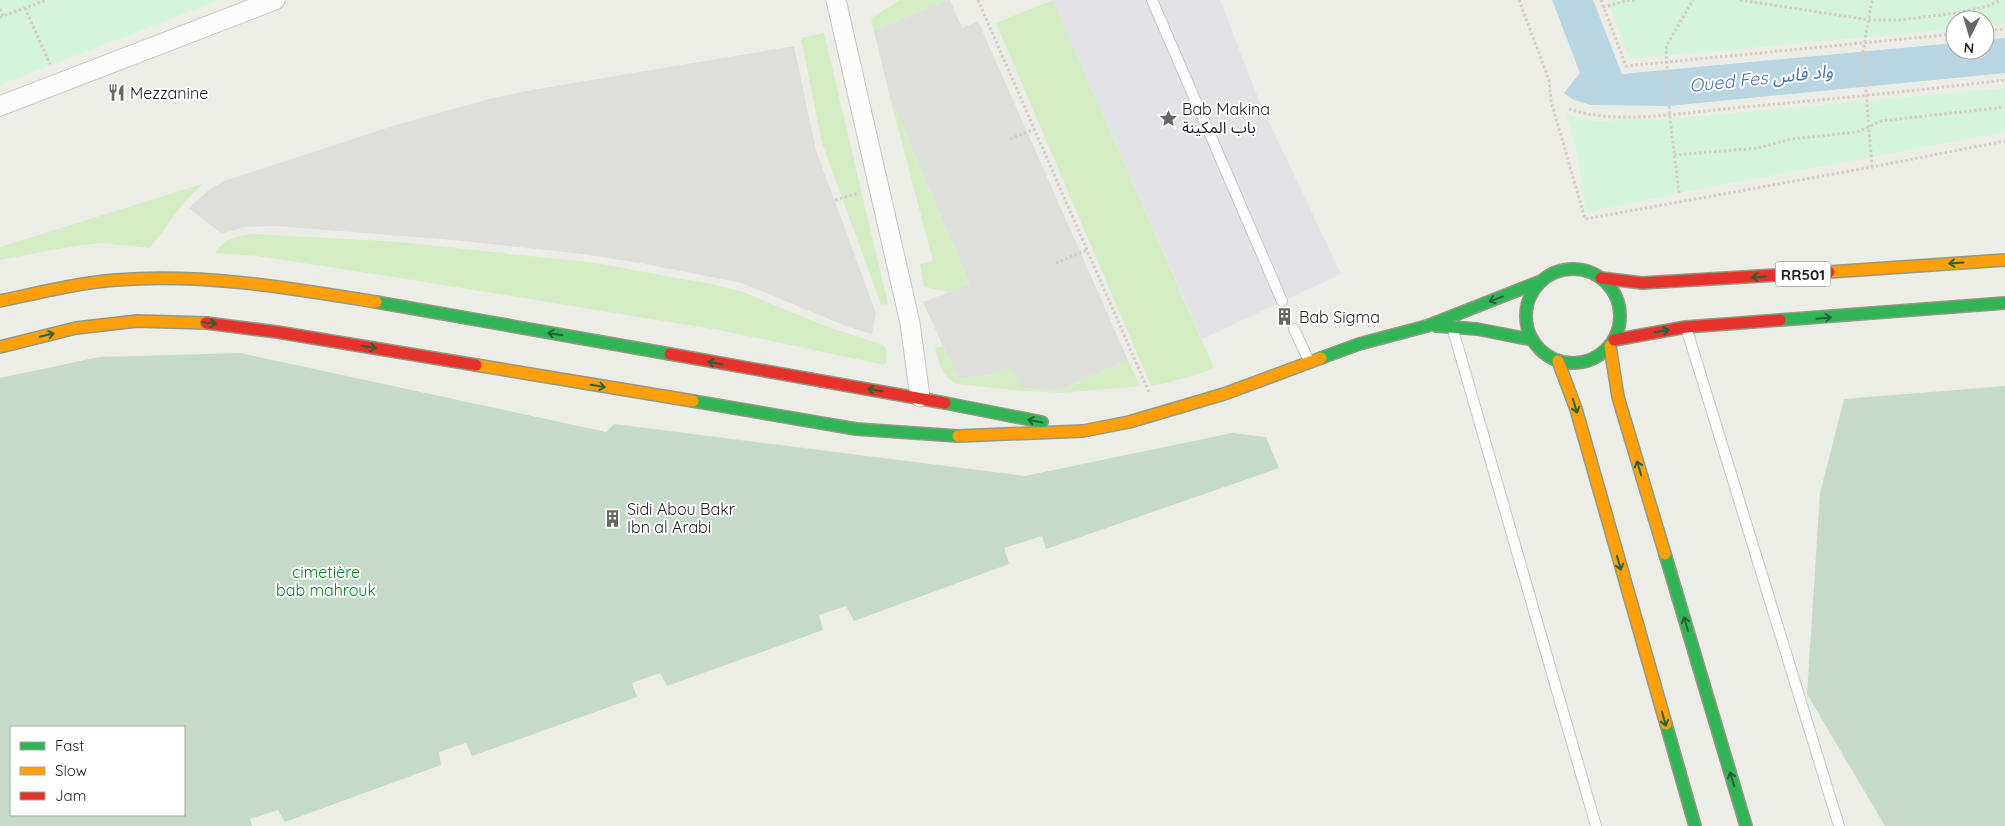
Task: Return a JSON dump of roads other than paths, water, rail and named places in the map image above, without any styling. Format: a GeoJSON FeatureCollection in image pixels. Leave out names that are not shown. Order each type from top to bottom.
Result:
{"type":"FeatureCollection","features":[{"type":"Feature","properties":{"kind":"main road","name":"RR501"},"geometry":{"type":"LineString","coordinates":[[1541,281],[1552,274],[1564,270],[1577,269],[1590,272],[1601,278],[1642,283],[2005,260]]}},
{"type":"Feature","properties":{"kind":"main road"},"geometry":{"type":"LineString","coordinates":[[0,301],[62,288],[130,278],[210,279],[414,308],[835,384],[920,397],[1083,431]]}},
{"type":"Feature","properties":{"kind":"main road"},"geometry":{"type":"LineString","coordinates":[[1541,281],[1531,294],[1526,309],[1527,325],[1533,340],[1540,349],[1558,361],[1572,363],[1586,361],[1599,355],[1612,343],[1620,323],[1620,306],[1613,290],[1601,278]]}},
{"type":"Feature","properties":{"kind":"main road"},"geometry":{"type":"LineString","coordinates":[[0,347],[85,327],[136,321],[201,322],[360,345],[856,429],[954,436],[1083,431],[1129,422],[1224,394],[1359,344],[1427,326],[1541,281]]}},
{"type":"Feature","properties":{"kind":"main road"},"geometry":{"type":"LineString","coordinates":[[1612,343],[1686,327],[2005,304]]}},
{"type":"Feature","properties":{"kind":"main road"},"geometry":{"type":"LineString","coordinates":[[1427,326],[1477,329],[1533,340]]}},
{"type":"Feature","properties":{"kind":"main road"},"geometry":{"type":"LineString","coordinates":[[1612,343],[1618,398],[1746,826]]}},
{"type":"Feature","properties":{"kind":"main road"},"geometry":{"type":"LineString","coordinates":[[1558,361],[1576,409],[1695,826]]}},
{"type":"Feature","properties":{"kind":"street"},"geometry":{"type":"LineString","coordinates":[[0,106],[275,0]]}},
{"type":"Feature","properties":{"kind":"street"},"geometry":{"type":"LineString","coordinates":[[836,0],[910,324],[920,397]]}},
{"type":"Feature","properties":{"kind":"lane"},"geometry":{"type":"LineString","coordinates":[[1152,0],[1282,302]]}},
{"type":"Feature","properties":{"kind":"lane"},"geometry":{"type":"LineString","coordinates":[[1452,326],[1596,826]]}},
{"type":"Feature","properties":{"kind":"lane"},"geometry":{"type":"LineString","coordinates":[[1686,327],[1839,826]]}},
{"type":"Feature","properties":{"kind":"lane"},"geometry":{"type":"LineString","coordinates":[[1294,329],[1309,362]]}},
{"type":"Feature","properties":{"kind":"water","name":"Oued Fes واد فاس"},"geometry":{"type":"Polygon","coordinates":[[[1552,0],[1593,0],[1622,74],[1945,44],[1945,60],[1995,60],[1995,39],[2005,38],[2005,73],[1669,106],[1591,105],[1574,100],[1564,93],[1580,73],[1552,0]]]}},
{"type":"Feature","properties":{"kind":"place","name":"Mezzanine"},"geometry":{"type":"Point","coordinates":[116,93]}},
{"type":"Feature","properties":{"kind":"place","name":"Bab Makina باب المكينة"},"geometry":{"type":"Point","coordinates":[1168,118]}},
{"type":"Feature","properties":{"kind":"place","name":"Bab Sigma"},"geometry":{"type":"Point","coordinates":[1285,317]}},
{"type":"Feature","properties":{"kind":"place","name":"Sidi Abou Bakr Ibn al Arabi"},"geometry":{"type":"Point","coordinates":[613,518]}},
{"type":"Feature","properties":{"kind":"park label","name":"cimetière bab mahrouk"},"geometry":{"type":"Point","coordinates":[326,581]}}]}
